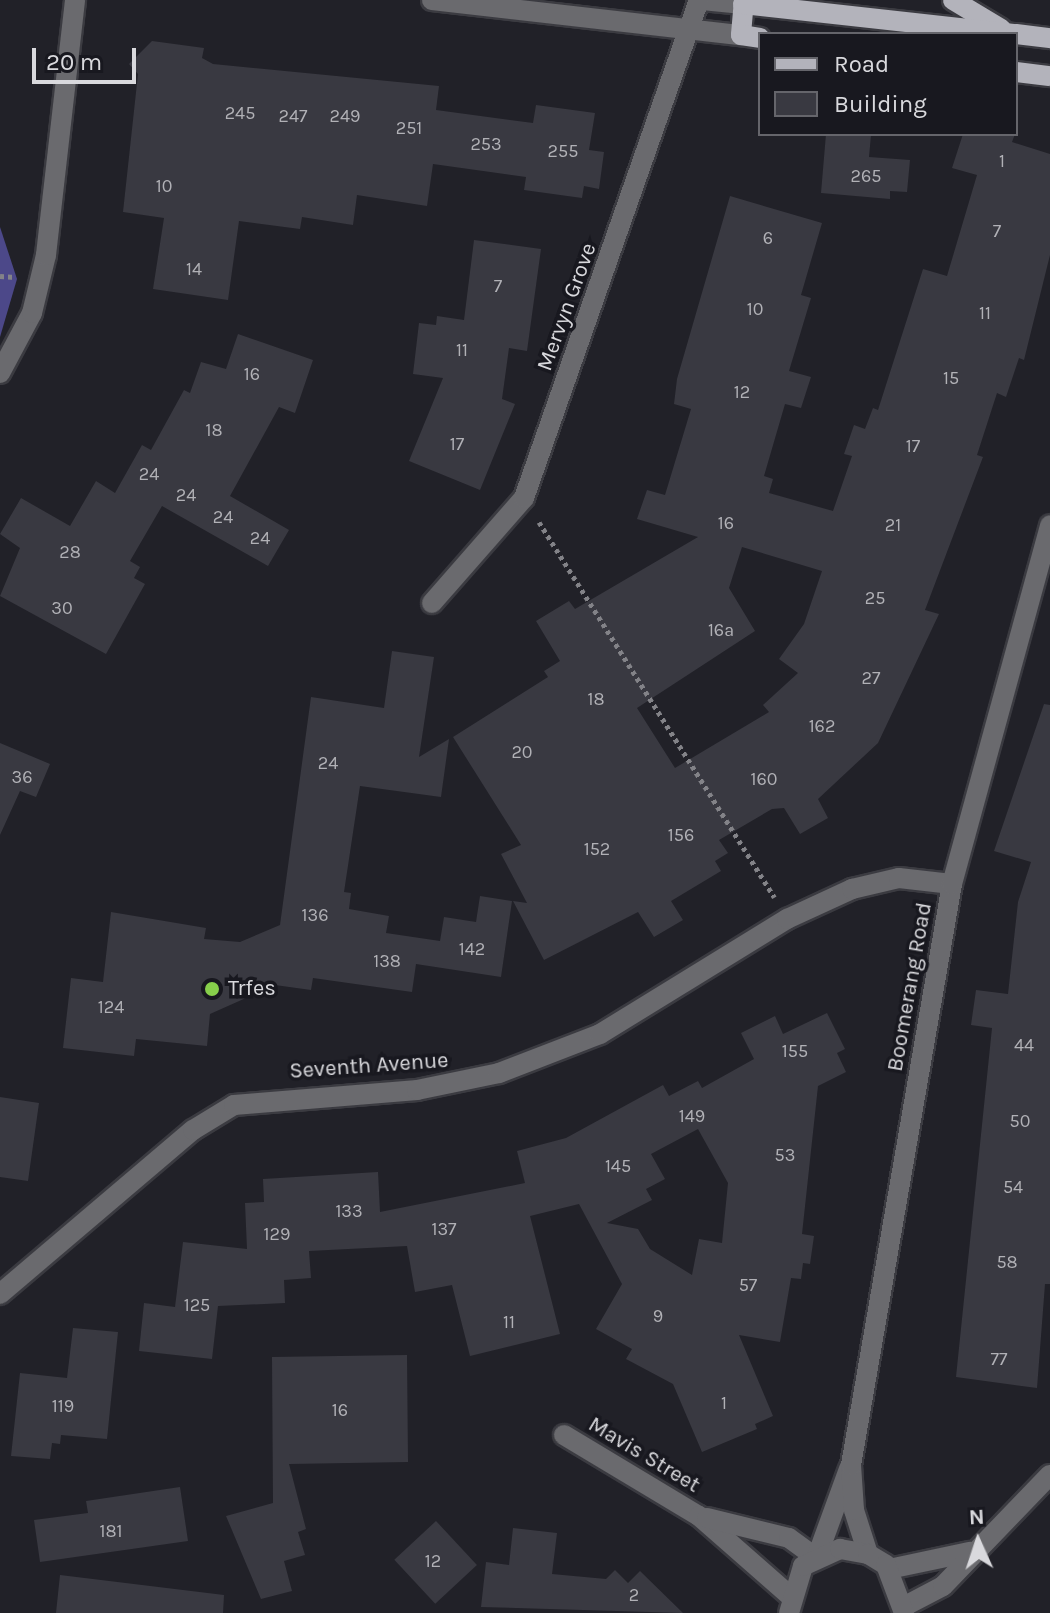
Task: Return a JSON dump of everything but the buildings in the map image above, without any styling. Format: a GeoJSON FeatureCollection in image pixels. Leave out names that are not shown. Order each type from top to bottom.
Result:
{"type":"FeatureCollection","features":[{"type":"Feature","properties":{"kind":"main road"},"geometry":{"type":"LineString","coordinates":[[953,0],[1009,32]]}},
{"type":"Feature","properties":{"kind":"main road"},"geometry":{"type":"LineString","coordinates":[[750,37],[744,2],[995,32]]}},
{"type":"Feature","properties":{"kind":"main road"},"geometry":{"type":"LineString","coordinates":[[1018,35],[1050,38]]}},
{"type":"Feature","properties":{"kind":"main road"},"geometry":{"type":"LineString","coordinates":[[1018,72],[1050,76]]}},
{"type":"Feature","properties":{"kind":"street"},"geometry":{"type":"LineString","coordinates":[[0,373],[32,313],[46,255],[75,0]]}},
{"type":"Feature","properties":{"kind":"street"},"geometry":{"type":"LineString","coordinates":[[432,0],[750,37]]}},
{"type":"Feature","properties":{"kind":"street"},"geometry":{"type":"LineString","coordinates":[[701,0],[744,2]]}},
{"type":"Feature","properties":{"kind":"street","name":"Mervyn Grove"},"geometry":{"type":"LineString","coordinates":[[432,603],[524,498],[701,0]]}},
{"type":"Feature","properties":{"kind":"street","name":"Boomerang Road"},"geometry":{"type":"LineString","coordinates":[[789,1604],[798,1572],[816,1555],[851,1465],[952,884],[1050,525]]}},
{"type":"Feature","properties":{"kind":"street","name":"Seventh Avenue"},"geometry":{"type":"LineString","coordinates":[[0,1294],[193,1130],[234,1105],[417,1090],[499,1073],[600,1034],[787,919],[852,889],[899,878],[952,884]]}},
{"type":"Feature","properties":{"kind":"street","name":"Mavis Street"},"geometry":{"type":"LineString","coordinates":[[564,1435],[699,1516],[789,1604]]}},
{"type":"Feature","properties":{"kind":"street","name":"Boomerang Road"},"geometry":{"type":"LineString","coordinates":[[851,1465],[854,1510],[868,1554]]}},
{"type":"Feature","properties":{"kind":"street"},"geometry":{"type":"LineString","coordinates":[[816,1555],[868,1554],[889,1569],[903,1610],[943,1586],[970,1552],[1050,1475]]}},
{"type":"Feature","properties":{"kind":"street","name":"Mavis Street"},"geometry":{"type":"LineString","coordinates":[[699,1516],[789,1538],[816,1555]]}},
{"type":"Feature","properties":{"kind":"street"},"geometry":{"type":"LineString","coordinates":[[889,1569],[970,1552]]}},
{"type":"Feature","properties":{"kind":"path"},"geometry":{"type":"LineString","coordinates":[[544,530],[781,909]]}},
{"type":"Feature","properties":{"kind":"shaded area"},"geometry":{"type":"Polygon","coordinates":[[[0,227],[17,279],[0,337],[0,227]]]}},
{"type":"Feature","properties":{"kind":"place","name":"Trfes"},"geometry":{"type":"Point","coordinates":[212,989]}}]}
